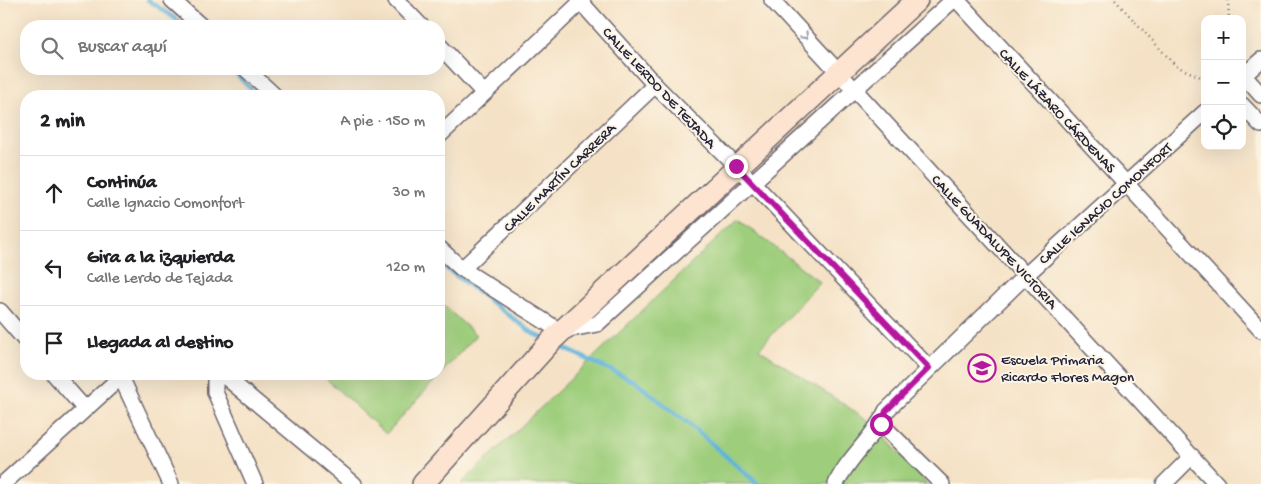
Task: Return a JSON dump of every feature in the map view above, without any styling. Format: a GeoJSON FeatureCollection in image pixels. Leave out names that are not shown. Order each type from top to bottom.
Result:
{"type":"FeatureCollection","features":[{"type":"Feature","properties":{"kind":"street"},"geometry":{"type":"LineString","coordinates":[[396,0],[415,20]]}},
{"type":"Feature","properties":{"kind":"street","name":"CALLE GUADALUPE VICTORIA"},"geometry":{"type":"LineString","coordinates":[[772,0],[1026,274],[1217,484]]}},
{"type":"Feature","properties":{"kind":"street"},"geometry":{"type":"LineString","coordinates":[[423,484],[532,360],[556,336],[736,166],[917,0]]}},
{"type":"Feature","properties":{"kind":"street"},"geometry":{"type":"LineString","coordinates":[[556,336],[597,324],[953,0]]}},
{"type":"Feature","properties":{"kind":"street","name":"CALLE LÁZARO CÁRDENAS"},"geometry":{"type":"LineString","coordinates":[[957,0],[1261,330]]}},
{"type":"Feature","properties":{"kind":"street"},"geometry":{"type":"LineString","coordinates":[[175,1],[195,20]]}},
{"type":"Feature","properties":{"kind":"street"},"geometry":{"type":"LineString","coordinates":[[445,130],[580,1]]}},
{"type":"Feature","properties":{"kind":"street","name":"CALLE LERDO DE TEJADA"},"geometry":{"type":"LineString","coordinates":[[580,1],[655,86],[752,182],[929,368]]}},
{"type":"Feature","properties":{"kind":"street"},"geometry":{"type":"LineString","coordinates":[[445,51],[484,93]]}},
{"type":"Feature","properties":{"kind":"street"},"geometry":{"type":"LineString","coordinates":[[1246,73],[1261,60]]}},
{"type":"Feature","properties":{"kind":"street"},"geometry":{"type":"LineString","coordinates":[[252,75],[269,90]]}},
{"type":"Feature","properties":{"kind":"street"},"geometry":{"type":"LineString","coordinates":[[1246,79],[1261,95]]}},
{"type":"Feature","properties":{"kind":"street","name":"CALLE MARTÍN CARRERA"},"geometry":{"type":"LineString","coordinates":[[462,268],[655,86]]}},
{"type":"Feature","properties":{"kind":"street"},"geometry":{"type":"LineString","coordinates":[[1243,105],[1261,125]]}},
{"type":"Feature","properties":{"kind":"street","name":"CALLE IGNACIO COMONFORT"},"geometry":{"type":"LineString","coordinates":[[836,484],[840,474],[881,424],[886,411],[1026,274],[1201,116]]}},
{"type":"Feature","properties":{"kind":"street"},"geometry":{"type":"LineString","coordinates":[[445,253],[462,268],[556,336]]}},
{"type":"Feature","properties":{"kind":"street"},"geometry":{"type":"LineString","coordinates":[[0,311],[20,334]]}},
{"type":"Feature","properties":{"kind":"street"},"geometry":{"type":"LineString","coordinates":[[59,380],[85,409]]}},
{"type":"Feature","properties":{"kind":"street"},"geometry":{"type":"LineString","coordinates":[[3,484],[118,380]]}},
{"type":"Feature","properties":{"kind":"street"},"geometry":{"type":"LineString","coordinates":[[124,380],[172,484]]}},
{"type":"Feature","properties":{"kind":"street"},"geometry":{"type":"LineString","coordinates":[[215,380],[215,392],[255,484]]}},
{"type":"Feature","properties":{"kind":"street"},"geometry":{"type":"LineString","coordinates":[[229,380],[354,484]]}},
{"type":"Feature","properties":{"kind":"street"},"geometry":{"type":"LineString","coordinates":[[881,424],[942,484]]}},
{"type":"Feature","properties":{"kind":"street"},"geometry":{"type":"LineString","coordinates":[[1164,484],[1192,456]]}},
{"type":"Feature","properties":{"kind":"path"},"geometry":{"type":"LineString","coordinates":[[1115,0],[1176,66],[1201,77]]}},
{"type":"Feature","properties":{"kind":"path"},"geometry":{"type":"LineString","coordinates":[[1228,0],[1229,15]]}},
{"type":"Feature","properties":{"kind":"green space"},"geometry":{"type":"Polygon","coordinates":[[[738,219],[820,282],[759,349],[871,422],[927,484],[461,484],[738,219]]]}},
{"type":"Feature","properties":{"kind":"green space"},"geometry":{"type":"Polygon","coordinates":[[[445,307],[476,335],[445,369],[445,307]]]}},
{"type":"Feature","properties":{"kind":"green space"},"geometry":{"type":"Polygon","coordinates":[[[328,380],[435,380],[386,434],[328,380]]]}},
{"type":"Feature","properties":{"kind":"waterway"},"geometry":{"type":"LineString","coordinates":[[148,0],[177,20]]}},
{"type":"Feature","properties":{"kind":"waterway"},"geometry":{"type":"LineString","coordinates":[[237,75],[252,90]]}},
{"type":"Feature","properties":{"kind":"waterway"},"geometry":{"type":"LineString","coordinates":[[445,267],[534,334],[545,339]]}},
{"type":"Feature","properties":{"kind":"waterway"},"geometry":{"type":"LineString","coordinates":[[557,345],[634,381],[689,424],[758,484]]}},
{"type":"Feature","properties":{"kind":"place","name":"Escuela Primaria Ricardo Flores Magon"},"geometry":{"type":"Point","coordinates":[982,368]}},
{"type":"Feature","properties":{"kind":"route"},"geometry":{"type":"LineString","coordinates":[[736,166],[929,368],[886,411],[881,424]]}}]}
